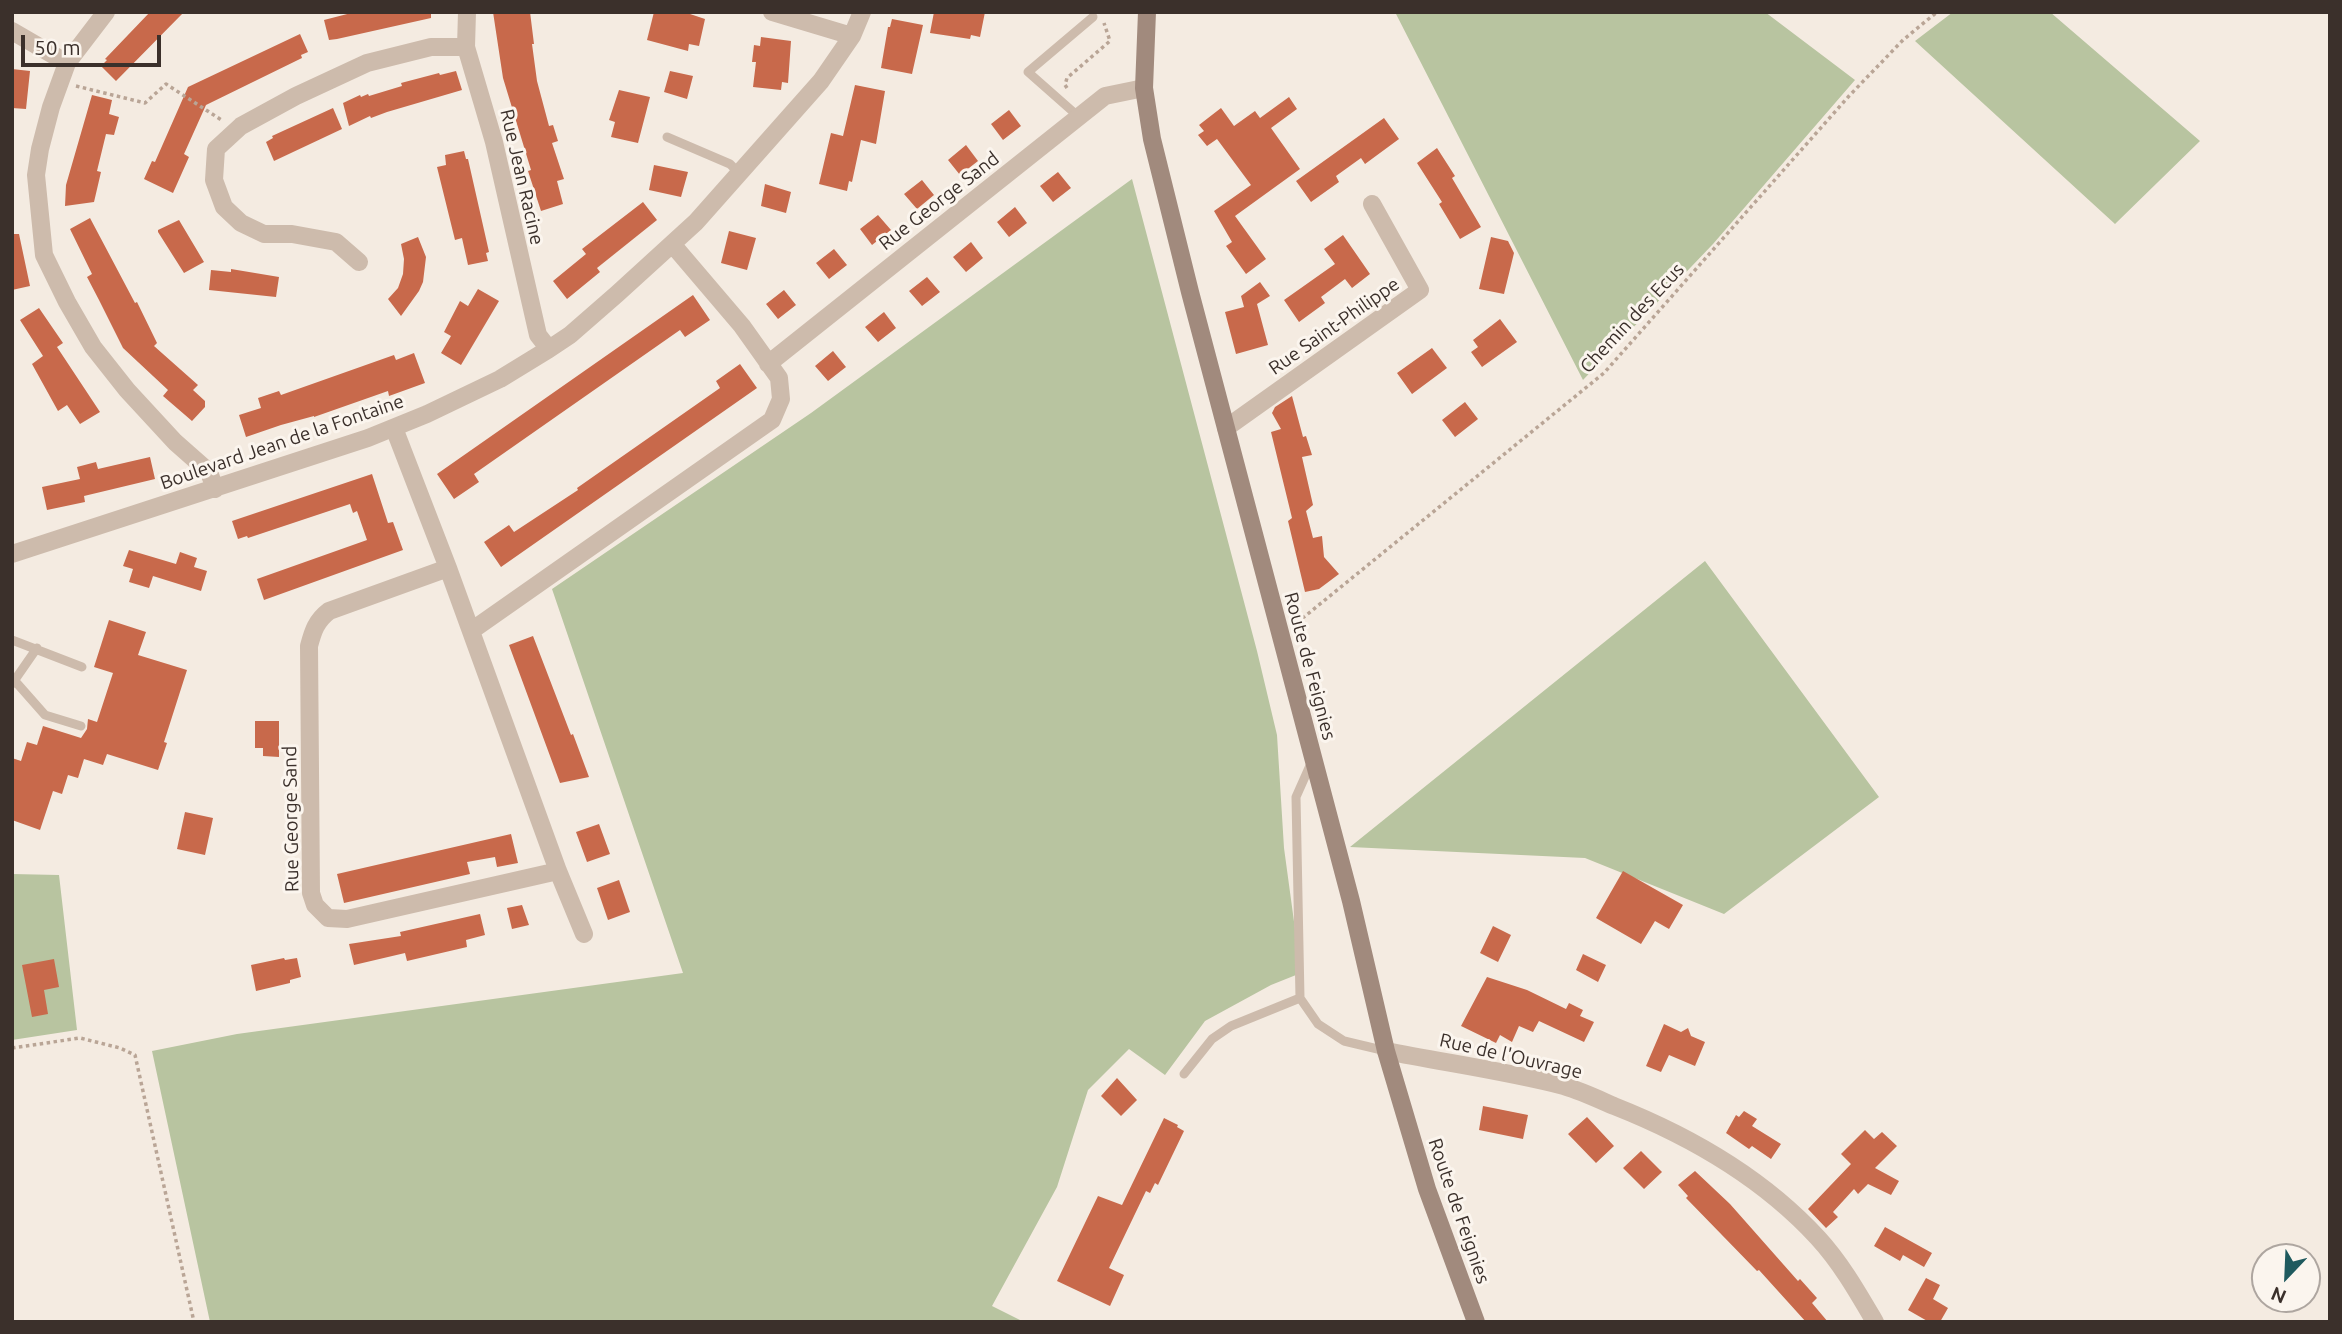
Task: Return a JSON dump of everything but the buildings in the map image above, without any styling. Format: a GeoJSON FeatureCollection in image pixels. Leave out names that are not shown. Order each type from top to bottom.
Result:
{"type":"FeatureCollection","features":[{"type":"Feature","properties":{"kind":"street"},"geometry":{"type":"LineString","coordinates":[[106,12],[67,63],[40,149],[36,174],[44,255],[93,347],[135,399],[175,442],[209,472],[215,489]]}},
{"type":"Feature","properties":{"kind":"street","name":"Rue Jean Racine"},"geometry":{"type":"LineString","coordinates":[[467,12],[466,47],[494,142],[538,335],[549,349]]}},
{"type":"Feature","properties":{"kind":"street"},"geometry":{"type":"LineString","coordinates":[[772,12],[852,37]]}},
{"type":"Feature","properties":{"kind":"street","name":"Boulevard Jean de la Fontaine"},"geometry":{"type":"LineString","coordinates":[[12,554],[89,531],[394,428],[500,379],[549,349],[570,335],[673,245],[821,81],[852,37],[862,12]]}},
{"type":"Feature","properties":{"kind":"street","name":"Route de Feignies"},"geometry":{"type":"LineString","coordinates":[[1147,12],[1144,88],[1152,139],[1351,901],[1386,1051],[1426,1189],[1476,1322]]}},
{"type":"Feature","properties":{"kind":"street"},"geometry":{"type":"LineString","coordinates":[[12,31],[67,63]]}},
{"type":"Feature","properties":{"kind":"street"},"geometry":{"type":"LineString","coordinates":[[359,262],[336,242],[292,234],[264,234],[241,223],[225,207],[214,180],[216,149],[237,129],[296,96],[367,63],[431,47],[466,47]]}},
{"type":"Feature","properties":{"kind":"street","name":"Rue George Sand"},"geometry":{"type":"LineString","coordinates":[[768,363],[1105,96],[1144,88]]}},
{"type":"Feature","properties":{"kind":"street","name":"Rue Saint-Philippe"},"geometry":{"type":"LineString","coordinates":[[1226,428],[1420,290],[1372,204]]}},
{"type":"Feature","properties":{"kind":"street"},"geometry":{"type":"LineString","coordinates":[[471,631],[772,420],[781,399],[779,378],[742,326],[673,245]]}},
{"type":"Feature","properties":{"kind":"street"},"geometry":{"type":"LineString","coordinates":[[394,428],[449,568],[583,934]]}},
{"type":"Feature","properties":{"kind":"street","name":"Rue George Sand"},"geometry":{"type":"LineString","coordinates":[[449,568],[329,611],[319,618],[313,631],[309,646],[312,893],[315,905],[328,918],[347,919],[558,871]]}},
{"type":"Feature","properties":{"kind":"street","name":"Rue de l'Ouvrage"},"geometry":{"type":"LineString","coordinates":[[1386,1051],[1509,1073],[1568,1087],[1643,1117],[1692,1141],[1757,1183],[1801,1221],[1837,1261],[1875,1322]]}},
{"type":"Feature","properties":{"kind":"lane"},"geometry":{"type":"LineString","coordinates":[[1081,115],[1028,72],[1093,17]]}},
{"type":"Feature","properties":{"kind":"lane"},"geometry":{"type":"LineString","coordinates":[[667,137],[730,164],[738,172]]}},
{"type":"Feature","properties":{"kind":"lane"},"geometry":{"type":"LineString","coordinates":[[12,640],[82,667]]}},
{"type":"Feature","properties":{"kind":"lane"},"geometry":{"type":"LineString","coordinates":[[37,648],[14,682],[45,715],[81,726]]}},
{"type":"Feature","properties":{"kind":"lane"},"geometry":{"type":"LineString","coordinates":[[1313,760],[1296,797],[1300,998],[1318,1024],[1344,1041],[1386,1051]]}},
{"type":"Feature","properties":{"kind":"lane"},"geometry":{"type":"LineString","coordinates":[[1184,1074],[1212,1040],[1231,1026],[1300,998]]}},
{"type":"Feature","properties":{"kind":"path","name":"Chemin des Ecus"},"geometry":{"type":"LineString","coordinates":[[1276,622],[1304,617],[1604,373],[1849,96],[1903,40],[1937,12]]}},
{"type":"Feature","properties":{"kind":"path"},"geometry":{"type":"LineString","coordinates":[[1081,115],[1065,85],[1067,78],[1110,41],[1103,22]]}},
{"type":"Feature","properties":{"kind":"path"},"geometry":{"type":"LineString","coordinates":[[60,82],[145,103],[166,84],[237,129]]}},
{"type":"Feature","properties":{"kind":"path"},"geometry":{"type":"LineString","coordinates":[[12,1048],[80,1038],[120,1048],[135,1055],[194,1322]]}},
{"type":"Feature","properties":{"kind":"green space"},"geometry":{"type":"Polygon","coordinates":[[[1395,12],[1765,12],[1855,80],[1713,244],[1583,380],[1395,12]]]}},
{"type":"Feature","properties":{"kind":"green space"},"geometry":{"type":"Polygon","coordinates":[[[1953,12],[2050,12],[2200,141],[2115,224],[1915,41],[1953,12]]]}},
{"type":"Feature","properties":{"kind":"green space"},"geometry":{"type":"Polygon","coordinates":[[[1132,179],[1277,735],[1284,848],[1301,973],[1271,985],[1205,1021],[1165,1075],[1129,1049],[1088,1090],[1057,1187],[992,1306],[1024,1322],[210,1322],[152,1051],[237,1034],[683,973],[552,589],[811,413],[1132,179]]]}},
{"type":"Feature","properties":{"kind":"green space"},"geometry":{"type":"Polygon","coordinates":[[[1705,561],[1879,797],[1724,914],[1585,858],[1350,847],[1705,561]]]}},
{"type":"Feature","properties":{"kind":"green space"},"geometry":{"type":"Polygon","coordinates":[[[12,874],[59,875],[77,1030],[12,1040],[12,874]]]}}]}
